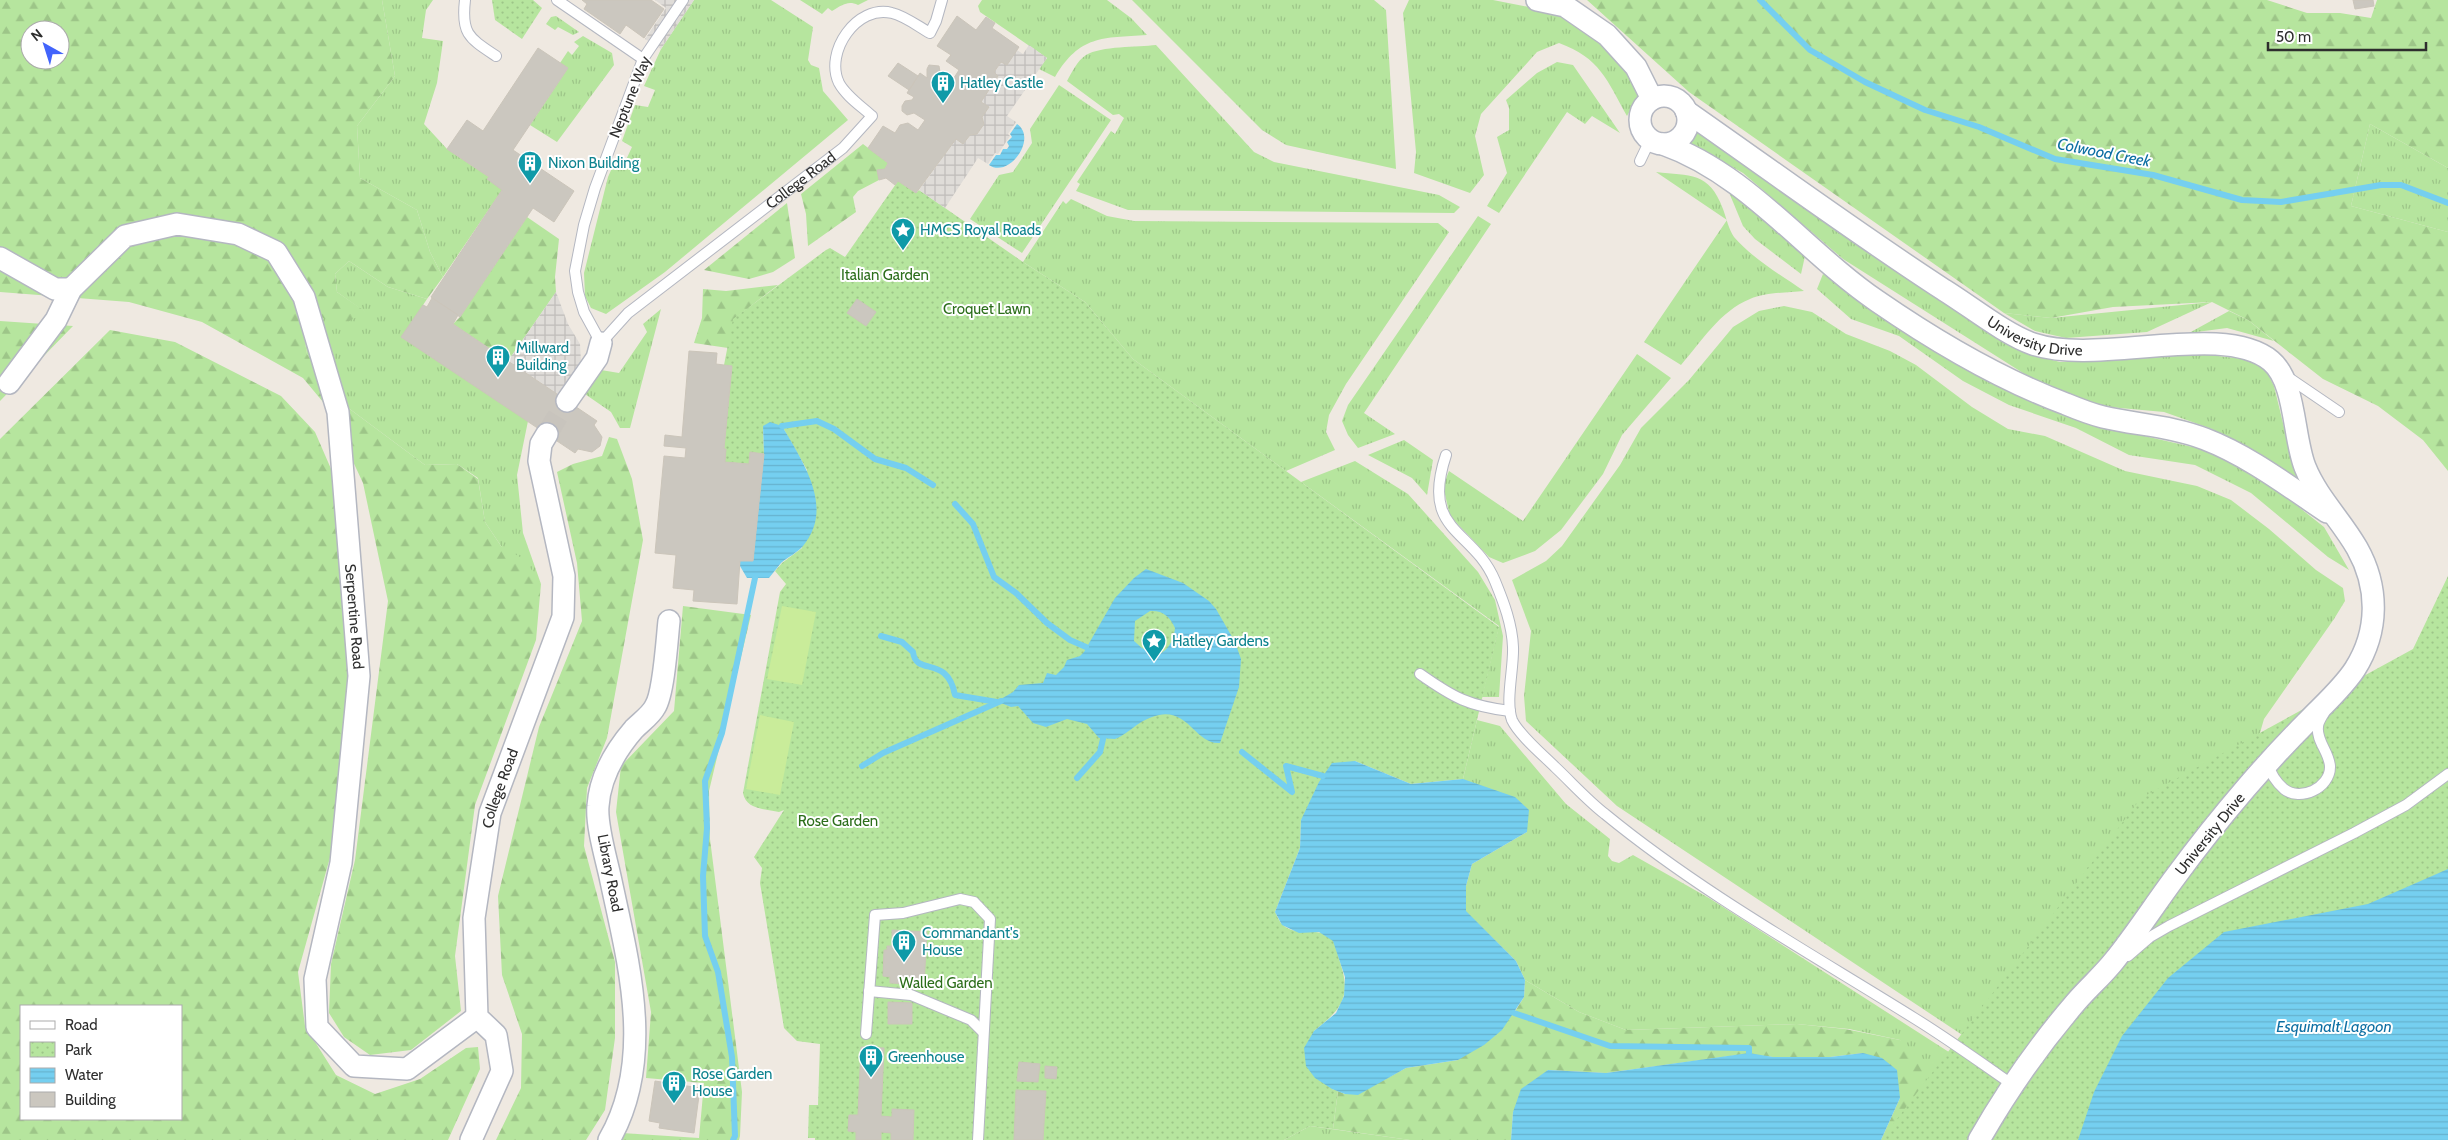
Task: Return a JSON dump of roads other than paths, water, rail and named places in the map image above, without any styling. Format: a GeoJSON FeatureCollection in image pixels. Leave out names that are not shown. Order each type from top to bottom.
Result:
{"type":"FeatureCollection","features":[{"type":"Feature","properties":{"kind":"street"},"geometry":{"type":"LineString","coordinates":[[1538,0],[1566,6],[1606,35],[1636,67],[1652,99]]}},
{"type":"Feature","properties":{"kind":"street"},"geometry":{"type":"LineString","coordinates":[[1665,96],[1678,100],[1686,111],[1687,127],[1678,140],[1656,142],[1640,127],[1641,111],[1652,99],[1665,96]]}},
{"type":"Feature","properties":{"kind":"street","name":"University Drive"},"geometry":{"type":"LineString","coordinates":[[1686,111],[1917,272],[2030,344],[2063,352],[2094,352],[2188,344],[2254,351],[2270,361],[2281,372],[2307,472],[2360,556],[2369,577],[2375,608],[2373,626],[2365,652],[2353,673],[2267,764],[2198,847],[2112,964],[2078,999],[2013,1085],[1979,1140]]}},
{"type":"Feature","properties":{"kind":"street","name":"University Drive"},"geometry":{"type":"LineString","coordinates":[[1656,142],[1684,152],[1734,181],[1831,267],[1913,325],[1966,356],[2064,404],[2101,417],[2172,429],[2204,438],[2261,467],[2336,518]]}},
{"type":"Feature","properties":{"kind":"street","name":"Serpentine Road"},"geometry":{"type":"LineString","coordinates":[[9,383],[56,320],[71,289],[125,236],[177,224],[238,234],[276,252],[304,297],[338,412],[359,676],[341,863],[315,979],[317,1027],[354,1066],[407,1069],[477,1017]]}},
{"type":"Feature","properties":{"kind":"street"},"geometry":{"type":"LineString","coordinates":[[0,258],[55,289],[71,289]]}},
{"type":"Feature","properties":{"kind":"street","name":"College Road"},"geometry":{"type":"LineString","coordinates":[[567,401],[597,358],[601,343]]}},
{"type":"Feature","properties":{"kind":"street","name":"College Road"},"geometry":{"type":"LineString","coordinates":[[477,1017],[474,918],[490,813],[526,712],[552,651],[563,617],[564,576],[539,461],[541,444],[546,434]]}},
{"type":"Feature","properties":{"kind":"street","name":"Library Road"},"geometry":{"type":"LineString","coordinates":[[609,1140],[616,1128],[633,1072],[636,1022],[626,951],[604,847],[598,807],[606,768],[634,729],[656,707],[664,670],[669,621]]}},
{"type":"Feature","properties":{"kind":"street"},"geometry":{"type":"LineString","coordinates":[[471,1140],[502,1071],[496,1034],[477,1017]]}},
{"type":"Feature","properties":{"kind":"lane"},"geometry":{"type":"LineString","coordinates":[[465,0],[463,18],[466,32],[474,42],[496,56]]}},
{"type":"Feature","properties":{"kind":"lane"},"geometry":{"type":"LineString","coordinates":[[557,0],[643,59]]}},
{"type":"Feature","properties":{"kind":"lane","name":"Neptune Way"},"geometry":{"type":"LineString","coordinates":[[601,343],[584,312],[578,292],[577,252],[595,188],[643,59],[683,0]]}},
{"type":"Feature","properties":{"kind":"lane","name":"College Road"},"geometry":{"type":"LineString","coordinates":[[601,343],[628,313],[843,148],[872,116],[845,91],[835,72],[838,48],[852,27],[872,15],[893,13],[930,34],[942,0]]}},
{"type":"Feature","properties":{"kind":"lane"},"geometry":{"type":"LineString","coordinates":[[1640,161],[1656,142]]}},
{"type":"Feature","properties":{"kind":"lane"},"geometry":{"type":"LineString","coordinates":[[2281,372],[2338,412]]}},
{"type":"Feature","properties":{"kind":"lane"},"geometry":{"type":"LineString","coordinates":[[1446,455],[1438,478],[1440,501],[1448,524],[1492,573],[1511,624],[1513,648],[1510,711],[1513,722],[1534,746],[1604,814],[1683,872],[1790,942],[1916,1019],[2013,1085]]}},
{"type":"Feature","properties":{"kind":"lane"},"geometry":{"type":"LineString","coordinates":[[1420,674],[1450,695],[1480,708],[1510,711]]}},
{"type":"Feature","properties":{"kind":"lane"},"geometry":{"type":"LineString","coordinates":[[2267,764],[2272,777],[2285,790],[2295,795],[2309,793],[2322,784],[2330,769],[2328,754],[2320,738],[2318,727],[2330,699]]}},
{"type":"Feature","properties":{"kind":"lane"},"geometry":{"type":"LineString","coordinates":[[2078,999],[2150,937],[2406,805],[2448,774]]}},
{"type":"Feature","properties":{"kind":"lane"},"geometry":{"type":"LineString","coordinates":[[866,1034],[875,915],[903,913],[960,899],[974,902],[990,919],[978,1140]]}},
{"type":"Feature","properties":{"kind":"lane"},"geometry":{"type":"LineString","coordinates":[[869,991],[910,995],[971,1020],[983,1032]]}},
{"type":"Feature","properties":{"kind":"water"},"geometry":{"type":"Polygon","coordinates":[[[1017,124],[1023,130],[1024,138],[1023,147],[1018,155],[1005,166],[997,168],[989,165],[996,155],[1000,155],[1003,149],[1007,149],[1009,146],[1007,142],[1012,137],[1010,134],[1017,124]]]}},
{"type":"Feature","properties":{"kind":"water"},"geometry":{"type":"Polygon","coordinates":[[[770,422],[782,426],[799,455],[812,485],[816,501],[816,516],[812,531],[803,546],[781,563],[769,578],[747,578],[740,566],[740,561],[753,561],[764,454],[763,426],[770,422]]]}},
{"type":"Feature","properties":{"kind":"water"},"geometry":{"type":"Polygon","coordinates":[[[1146,569],[1183,583],[1209,601],[1216,609],[1235,642],[1241,659],[1239,687],[1220,743],[1205,739],[1178,717],[1169,715],[1151,717],[1115,739],[1099,738],[1087,724],[1067,719],[1046,727],[1033,723],[1018,706],[1011,707],[1001,703],[1001,699],[1013,692],[1019,685],[1043,683],[1047,673],[1056,675],[1064,667],[1067,660],[1080,656],[1115,598],[1134,578],[1146,569]],[[1150,611],[1135,621],[1134,641],[1142,648],[1158,655],[1170,644],[1175,628],[1171,620],[1165,615],[1150,611]]]}},
{"type":"Feature","properties":{"kind":"water"},"geometry":{"type":"Polygon","coordinates":[[[1355,761],[1411,784],[1463,779],[1515,797],[1529,810],[1527,832],[1472,864],[1466,886],[1466,911],[1516,961],[1525,980],[1524,997],[1502,1030],[1484,1045],[1458,1060],[1406,1068],[1358,1095],[1345,1094],[1332,1089],[1315,1078],[1306,1066],[1304,1048],[1314,1031],[1336,1013],[1344,996],[1345,977],[1333,941],[1319,932],[1299,933],[1282,925],[1275,912],[1300,848],[1301,820],[1319,782],[1332,763],[1355,761]]]}},
{"type":"Feature","properties":{"kind":"water","name":"Esquimalt Lagoon"},"geometry":{"type":"Polygon","coordinates":[[[2448,869],[2448,1140],[2078,1140],[2094,1092],[2122,1036],[2168,978],[2224,932],[2368,904],[2448,869]]]}},
{"type":"Feature","properties":{"kind":"water"},"geometry":{"type":"Polygon","coordinates":[[[1749,1053],[1773,1057],[1830,1057],[1863,1053],[1882,1058],[1897,1070],[1900,1098],[1881,1140],[1511,1140],[1513,1112],[1521,1089],[1548,1070],[1606,1073],[1749,1053]]]}},
{"type":"Feature","properties":{"kind":"waterway","name":"Colwood Creek"},"geometry":{"type":"LineString","coordinates":[[1760,0],[1810,50],[1865,82],[1925,110],[1979,127],[2055,159],[2153,175],[2242,200],[2281,202],[2381,185],[2401,185],[2448,203]]}},
{"type":"Feature","properties":{"kind":"waterway"},"geometry":{"type":"LineString","coordinates":[[782,426],[817,421],[834,429],[875,459],[906,468],[933,485]]}},
{"type":"Feature","properties":{"kind":"waterway"},"geometry":{"type":"LineString","coordinates":[[955,504],[973,524],[994,577],[1016,593],[1047,623],[1070,640],[1086,647]]}},
{"type":"Feature","properties":{"kind":"waterway"},"geometry":{"type":"LineString","coordinates":[[733,1140],[735,1136],[732,1057],[718,972],[705,936],[703,876],[707,828],[705,781],[722,733],[755,578]]}},
{"type":"Feature","properties":{"kind":"waterway"},"geometry":{"type":"LineString","coordinates":[[881,636],[902,642],[913,652],[915,659],[920,664],[945,674],[951,682],[955,695],[997,702]]}},
{"type":"Feature","properties":{"kind":"waterway"},"geometry":{"type":"LineString","coordinates":[[862,766],[883,753],[1001,701]]}},
{"type":"Feature","properties":{"kind":"waterway"},"geometry":{"type":"LineString","coordinates":[[1077,778],[1100,752],[1103,739]]}},
{"type":"Feature","properties":{"kind":"waterway"},"geometry":{"type":"LineString","coordinates":[[1242,752],[1292,792],[1286,766],[1323,776]]}},
{"type":"Feature","properties":{"kind":"waterway"},"geometry":{"type":"LineString","coordinates":[[1514,1013],[1610,1046],[1749,1048],[1749,1053]]}},
{"type":"Feature","properties":{"kind":"tunnel"},"geometry":{"type":"LineString","coordinates":[[547,434],[567,401]]}},
{"type":"Feature","properties":{"kind":"place","name":"Hatley Castle"},"geometry":{"type":"Point","coordinates":[943,104]}},
{"type":"Feature","properties":{"kind":"place","name":"Nixon Building"},"geometry":{"type":"Point","coordinates":[530,184]}},
{"type":"Feature","properties":{"kind":"place","name":"HMCS Royal Roads"},"geometry":{"type":"Point","coordinates":[903,251]}},
{"type":"Feature","properties":{"kind":"place","name":"Millward Building"},"geometry":{"type":"Point","coordinates":[498,378]}},
{"type":"Feature","properties":{"kind":"place","name":"Hatley Gardens"},"geometry":{"type":"Point","coordinates":[1154,662]}},
{"type":"Feature","properties":{"kind":"place","name":"Commandant's House"},"geometry":{"type":"Point","coordinates":[904,963]}},
{"type":"Feature","properties":{"kind":"place","name":"Greenhouse"},"geometry":{"type":"Point","coordinates":[871,1078]}},
{"type":"Feature","properties":{"kind":"place","name":"Rose Garden House"},"geometry":{"type":"Point","coordinates":[674,1104]}},
{"type":"Feature","properties":{"kind":"park label","name":"Italian Garden"},"geometry":{"type":"Point","coordinates":[885,275]}},
{"type":"Feature","properties":{"kind":"park label","name":"Croquet Lawn"},"geometry":{"type":"Point","coordinates":[987,309]}},
{"type":"Feature","properties":{"kind":"park label","name":"Rose Garden"},"geometry":{"type":"Point","coordinates":[838,821]}},
{"type":"Feature","properties":{"kind":"park label","name":"Walled Garden"},"geometry":{"type":"Point","coordinates":[946,983]}}]}
